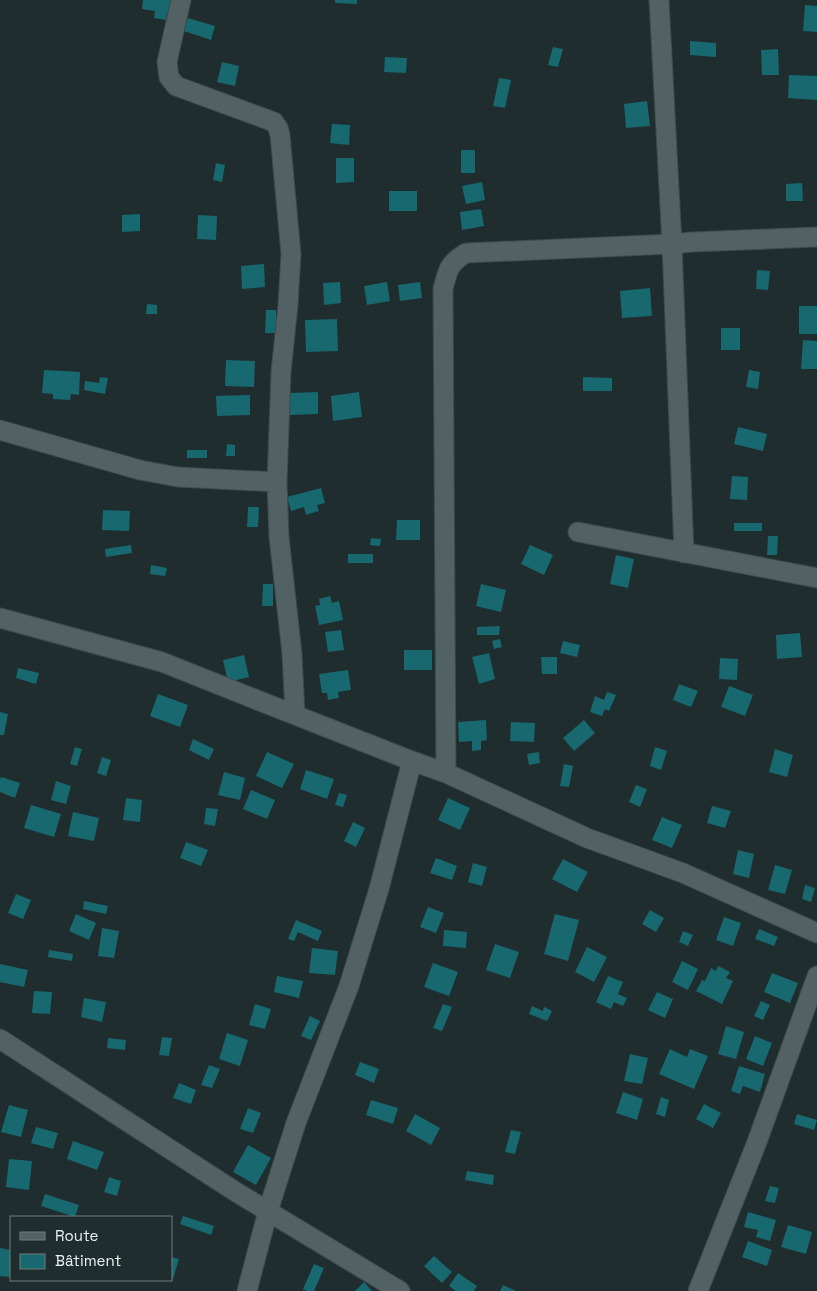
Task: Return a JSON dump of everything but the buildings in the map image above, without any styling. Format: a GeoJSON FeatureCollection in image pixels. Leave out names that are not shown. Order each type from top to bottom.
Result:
{"type":"FeatureCollection","features":[{"type":"Feature","properties":{"kind":"street"},"geometry":{"type":"LineString","coordinates":[[181,0],[167,62],[169,77],[176,86],[274,122],[280,135],[291,254],[281,372],[278,482],[279,537],[292,654],[295,715]]}},
{"type":"Feature","properties":{"kind":"street"},"geometry":{"type":"LineString","coordinates":[[659,0],[672,244],[684,553]]}},
{"type":"Feature","properties":{"kind":"street"},"geometry":{"type":"LineString","coordinates":[[446,773],[444,289],[449,268],[456,259],[466,253],[817,237]]}},
{"type":"Feature","properties":{"kind":"street"},"geometry":{"type":"LineString","coordinates":[[0,430],[159,474],[178,477],[278,482]]}},
{"type":"Feature","properties":{"kind":"street"},"geometry":{"type":"LineString","coordinates":[[578,532],[817,578]]}},
{"type":"Feature","properties":{"kind":"street"},"geometry":{"type":"LineString","coordinates":[[0,618],[162,662],[446,773],[587,838],[683,873],[817,933]]}},
{"type":"Feature","properties":{"kind":"street"},"geometry":{"type":"LineString","coordinates":[[247,1291],[268,1211],[296,1123],[349,986],[380,889],[412,761]]}},
{"type":"Feature","properties":{"kind":"street"},"geometry":{"type":"LineString","coordinates":[[698,1291],[757,1142],[817,976]]}},
{"type":"Feature","properties":{"kind":"street"},"geometry":{"type":"LineString","coordinates":[[0,1039],[236,1192],[400,1291]]}}]}
